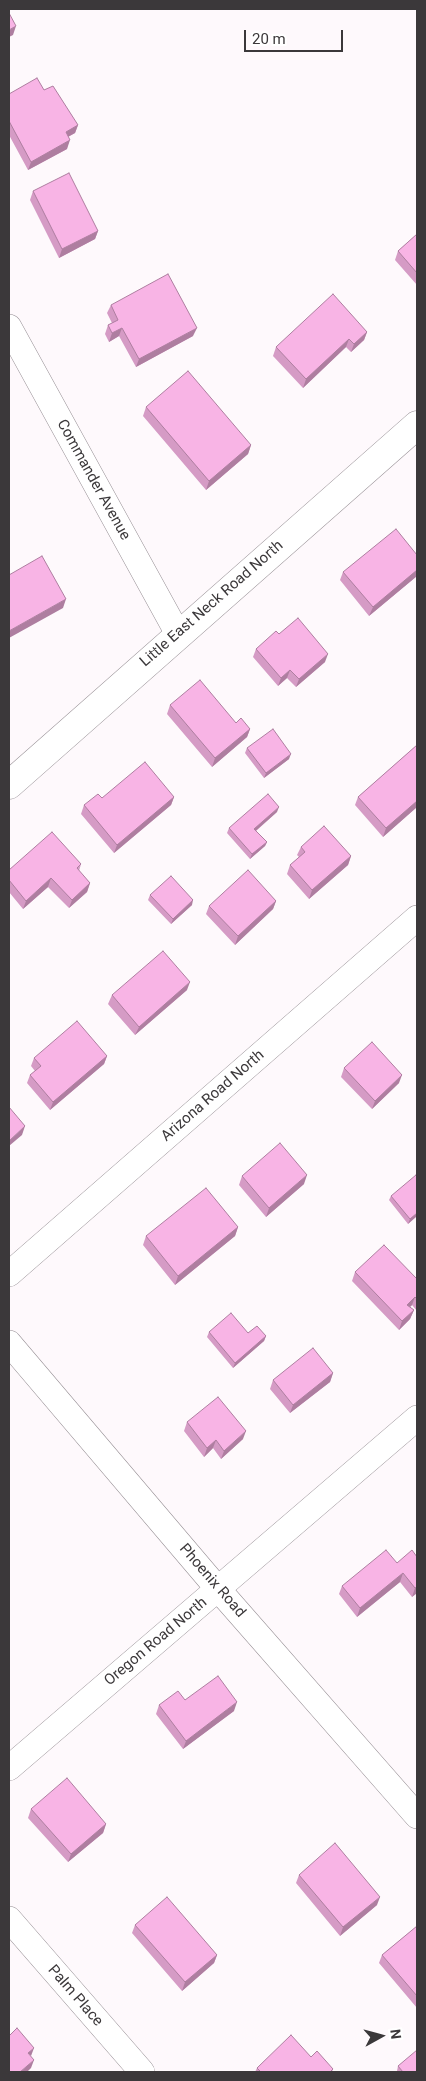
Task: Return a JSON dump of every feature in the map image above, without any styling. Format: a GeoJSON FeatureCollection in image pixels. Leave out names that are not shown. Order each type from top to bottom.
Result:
{"type":"FeatureCollection","features":[{"type":"Feature","properties":{"kind":"main road","name":"Little East Neck Road North"},"geometry":{"type":"LineString","coordinates":[[9,785],[417,425]]}},
{"type":"Feature","properties":{"kind":"street","name":"Commander Avenue"},"geometry":{"type":"LineString","coordinates":[[9,327],[178,634]]}},
{"type":"Feature","properties":{"kind":"street","name":"Arizona Road North"},"geometry":{"type":"LineString","coordinates":[[9,1274],[417,918]]}},
{"type":"Feature","properties":{"kind":"street","name":"Phoenix Road"},"geometry":{"type":"LineString","coordinates":[[9,1343],[218,1589],[417,1816]]}},
{"type":"Feature","properties":{"kind":"street","name":"Oregon Road North"},"geometry":{"type":"LineString","coordinates":[[9,1768],[417,1418]]}},
{"type":"Feature","properties":{"kind":"street","name":"Palm Place"},"geometry":{"type":"LineString","coordinates":[[9,1920],[142,2072]]}},
{"type":"Feature","properties":{"kind":"building"},"geometry":{"type":"Polygon","coordinates":[[[9,13],[16,26],[9,30],[9,13]]]}},
{"type":"Feature","properties":{"kind":"building"},"geometry":{"type":"Polygon","coordinates":[[[37,78],[44,90],[53,86],[78,125],[66,132],[70,140],[31,162],[9,121],[9,94],[37,78]]]}},
{"type":"Feature","properties":{"kind":"building"},"geometry":{"type":"Polygon","coordinates":[[[69,173],[98,231],[62,249],[33,191],[69,173]]]}},
{"type":"Feature","properties":{"kind":"building"},"geometry":{"type":"Polygon","coordinates":[[[417,234],[417,273],[398,251],[417,234]]]}},
{"type":"Feature","properties":{"kind":"building"},"geometry":{"type":"Polygon","coordinates":[[[168,274],[197,328],[139,359],[122,328],[112,333],[108,325],[118,320],[111,305],[168,274]]]}},
{"type":"Feature","properties":{"kind":"building"},"geometry":{"type":"Polygon","coordinates":[[[333,294],[367,332],[354,344],[349,339],[306,379],[276,347],[333,294]]]}},
{"type":"Feature","properties":{"kind":"building"},"geometry":{"type":"Polygon","coordinates":[[[188,371],[251,445],[209,481],[146,407],[188,371]]]}},
{"type":"Feature","properties":{"kind":"building"},"geometry":{"type":"Polygon","coordinates":[[[396,529],[417,555],[417,570],[373,607],[343,572],[396,529]]]}},
{"type":"Feature","properties":{"kind":"building"},"geometry":{"type":"Polygon","coordinates":[[[42,556],[66,599],[9,631],[9,575],[42,556]]]}},
{"type":"Feature","properties":{"kind":"building"},"geometry":{"type":"Polygon","coordinates":[[[298,618],[328,654],[299,679],[290,670],[281,678],[256,649],[276,631],[279,634],[298,618]]]}},
{"type":"Feature","properties":{"kind":"building"},"geometry":{"type":"Polygon","coordinates":[[[200,680],[236,723],[241,718],[250,729],[215,758],[170,705],[200,680]]]}},
{"type":"Feature","properties":{"kind":"building"},"geometry":{"type":"Polygon","coordinates":[[[273,729],[291,754],[266,773],[247,748],[273,729]]]}},
{"type":"Feature","properties":{"kind":"building"},"geometry":{"type":"Polygon","coordinates":[[[417,745],[417,801],[386,828],[358,797],[417,745]]]}},
{"type":"Feature","properties":{"kind":"building"},"geometry":{"type":"Polygon","coordinates":[[[145,762],[174,797],[117,845],[84,805],[98,794],[102,798],[145,762]]]}},
{"type":"Feature","properties":{"kind":"building"},"geometry":{"type":"Polygon","coordinates":[[[268,794],[279,807],[254,829],[267,842],[252,854],[229,828],[268,794]]]}},
{"type":"Feature","properties":{"kind":"building"},"geometry":{"type":"Polygon","coordinates":[[[324,826],[351,856],[312,890],[290,865],[305,852],[301,847],[324,826]]]}},
{"type":"Feature","properties":{"kind":"building"},"geometry":{"type":"Polygon","coordinates":[[[52,832],[81,864],[77,868],[90,883],[72,900],[51,878],[26,901],[9,880],[9,870],[52,832]]]}},
{"type":"Feature","properties":{"kind":"building"},"geometry":{"type":"Polygon","coordinates":[[[248,870],[276,901],[238,936],[209,906],[248,870]]]}},
{"type":"Feature","properties":{"kind":"building"},"geometry":{"type":"Polygon","coordinates":[[[171,876],[193,900],[173,919],[150,895],[171,876]]]}},
{"type":"Feature","properties":{"kind":"building"},"geometry":{"type":"Polygon","coordinates":[[[163,951],[190,982],[139,1027],[112,995],[163,951]]]}},
{"type":"Feature","properties":{"kind":"building"},"geometry":{"type":"Polygon","coordinates":[[[77,1021],[107,1056],[53,1102],[30,1075],[41,1066],[34,1058],[77,1021]]]}},
{"type":"Feature","properties":{"kind":"building"},"geometry":{"type":"Polygon","coordinates":[[[372,1042],[402,1075],[375,1101],[344,1068],[372,1042]]]}},
{"type":"Feature","properties":{"kind":"building"},"geometry":{"type":"Polygon","coordinates":[[[9,1107],[25,1126],[9,1141],[9,1107]]]}},
{"type":"Feature","properties":{"kind":"building"},"geometry":{"type":"Polygon","coordinates":[[[280,1143],[307,1175],[269,1208],[242,1176],[280,1143]]]}},
{"type":"Feature","properties":{"kind":"building"},"geometry":{"type":"Polygon","coordinates":[[[416,1175],[417,1213],[410,1219],[391,1196],[416,1175]]]}},
{"type":"Feature","properties":{"kind":"building"},"geometry":{"type":"Polygon","coordinates":[[[206,1188],[238,1227],[178,1276],[146,1236],[206,1188]]]}},
{"type":"Feature","properties":{"kind":"building"},"geometry":{"type":"Polygon","coordinates":[[[384,1245],[417,1279],[417,1299],[415,1297],[407,1305],[414,1310],[402,1321],[355,1272],[384,1245]]]}},
{"type":"Feature","properties":{"kind":"building"},"geometry":{"type":"Polygon","coordinates":[[[231,1313],[248,1333],[257,1326],[266,1336],[235,1363],[209,1332],[231,1313]]]}},
{"type":"Feature","properties":{"kind":"building"},"geometry":{"type":"Polygon","coordinates":[[[313,1348],[333,1373],[293,1405],[273,1380],[313,1348]]]}},
{"type":"Feature","properties":{"kind":"building"},"geometry":{"type":"Polygon","coordinates":[[[218,1397],[246,1431],[224,1451],[216,1440],[207,1448],[187,1422],[218,1397]]]}},
{"type":"Feature","properties":{"kind":"building"},"geometry":{"type":"Polygon","coordinates":[[[386,1550],[397,1563],[412,1550],[417,1557],[417,1587],[415,1588],[403,1573],[360,1608],[342,1586],[386,1550]]]}},
{"type":"Feature","properties":{"kind":"building"},"geometry":{"type":"Polygon","coordinates":[[[218,1676],[237,1702],[186,1741],[159,1705],[178,1691],[185,1700],[218,1676]]]}},
{"type":"Feature","properties":{"kind":"building"},"geometry":{"type":"Polygon","coordinates":[[[67,1778],[106,1824],[71,1854],[31,1809],[67,1778]]]}},
{"type":"Feature","properties":{"kind":"building"},"geometry":{"type":"Polygon","coordinates":[[[335,1843],[380,1897],[343,1927],[299,1875],[335,1843]]]}},
{"type":"Feature","properties":{"kind":"building"},"geometry":{"type":"Polygon","coordinates":[[[167,1897],[217,1955],[185,1982],[135,1925],[167,1897]]]}},
{"type":"Feature","properties":{"kind":"building"},"geometry":{"type":"Polygon","coordinates":[[[417,1926],[417,1996],[382,1955],[417,1926]]]}},
{"type":"Feature","properties":{"kind":"building"},"geometry":{"type":"Polygon","coordinates":[[[17,2028],[34,2048],[28,2053],[34,2060],[20,2072],[9,2072],[9,2033],[10,2035],[17,2028]]]}},
{"type":"Feature","properties":{"kind":"building"},"geometry":{"type":"Polygon","coordinates":[[[291,2035],[311,2057],[317,2051],[333,2069],[330,2072],[261,2072],[257,2068],[291,2035]]]}},
{"type":"Feature","properties":{"kind":"building"},"geometry":{"type":"Polygon","coordinates":[[[417,2050],[417,2072],[403,2072],[398,2066],[417,2050]]]}}]}
